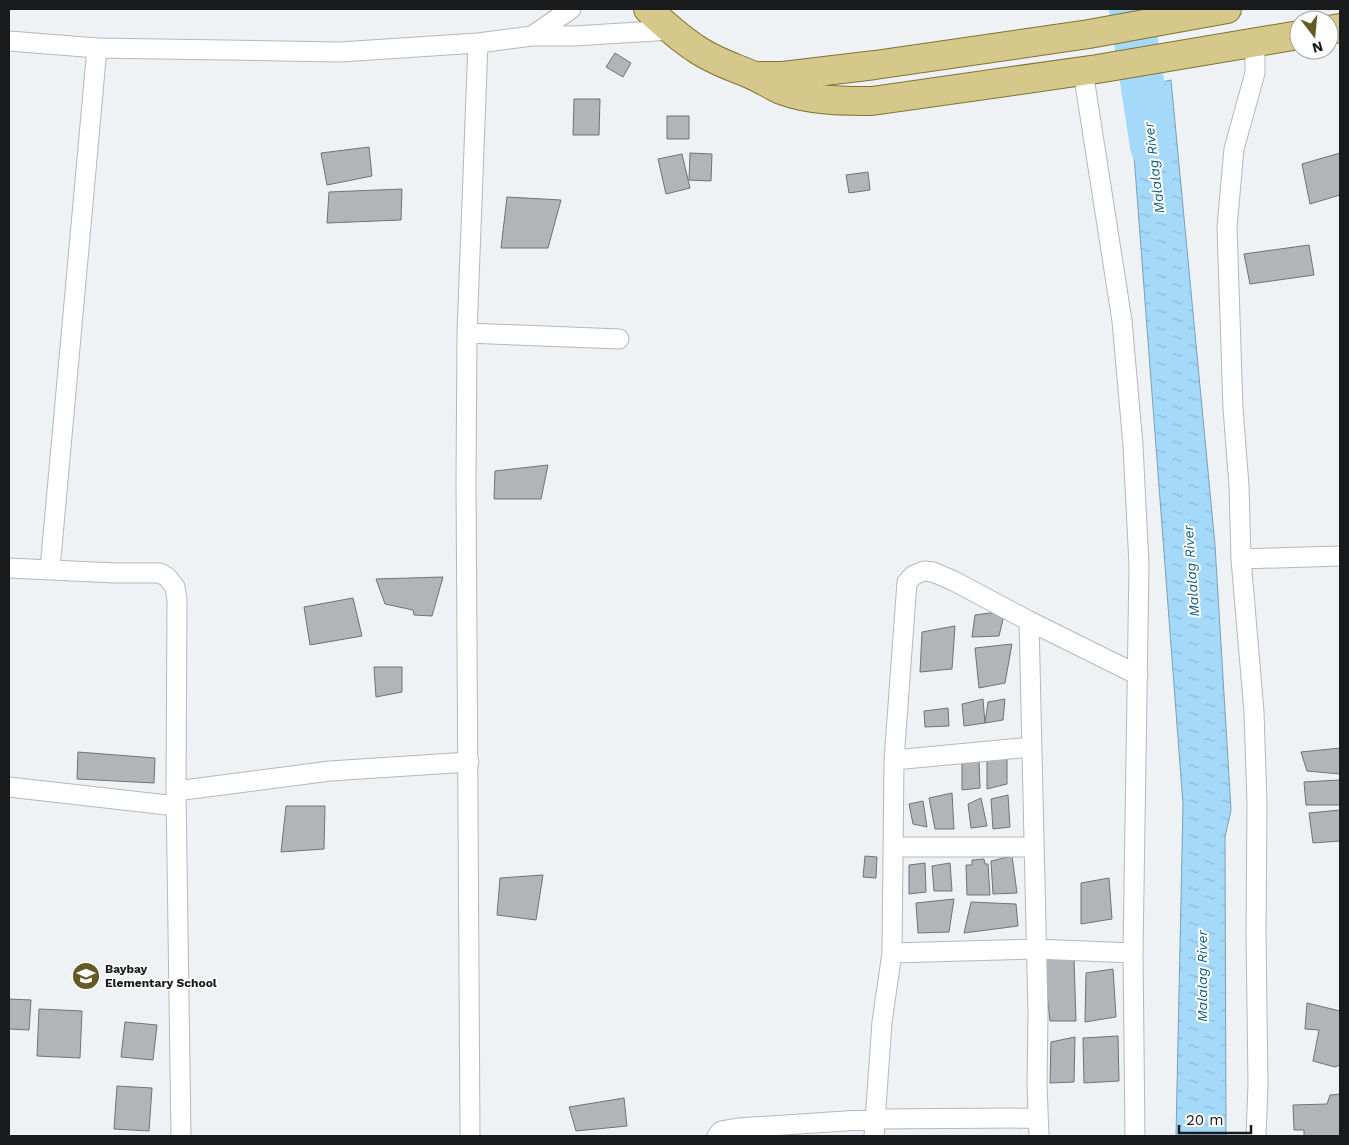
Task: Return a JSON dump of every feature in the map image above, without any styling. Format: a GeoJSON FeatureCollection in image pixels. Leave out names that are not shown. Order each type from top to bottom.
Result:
{"type":"FeatureCollection","features":[{"type":"Feature","properties":{"kind":"main road"},"geometry":{"type":"LineString","coordinates":[[648,9],[670,30],[696,49],[782,90],[808,98],[853,101],[872,101],[1090,70],[1289,37]]}},
{"type":"Feature","properties":{"kind":"main road"},"geometry":{"type":"LineString","coordinates":[[754,76],[784,76],[836,71],[1089,34],[1227,9]]}},
{"type":"Feature","properties":{"kind":"street"},"geometry":{"type":"LineString","coordinates":[[532,36],[571,9]]}},
{"type":"Feature","properties":{"kind":"street"},"geometry":{"type":"LineString","coordinates":[[9,41],[98,48],[340,52],[478,44],[532,36],[574,36],[670,30]]}},
{"type":"Feature","properties":{"kind":"street"},"geometry":{"type":"LineString","coordinates":[[1255,42],[1255,73],[1234,149],[1227,227],[1233,408],[1239,486],[1241,558],[1254,712],[1258,804],[1256,933],[1258,1084],[1256,1136]]}},
{"type":"Feature","properties":{"kind":"street"},"geometry":{"type":"LineString","coordinates":[[470,1136],[466,490],[467,333],[478,44]]}},
{"type":"Feature","properties":{"kind":"street"},"geometry":{"type":"LineString","coordinates":[[50,569],[98,48]]}},
{"type":"Feature","properties":{"kind":"street"},"geometry":{"type":"LineString","coordinates":[[1090,70],[1123,331],[1133,445],[1139,565],[1133,953],[1135,1136]]}},
{"type":"Feature","properties":{"kind":"street"},"geometry":{"type":"LineString","coordinates":[[467,333],[619,339]]}},
{"type":"Feature","properties":{"kind":"street"},"geometry":{"type":"LineString","coordinates":[[1241,558],[1340,556]]}},
{"type":"Feature","properties":{"kind":"street"},"geometry":{"type":"LineString","coordinates":[[9,568],[160,573],[167,577],[175,587],[177,600],[176,798],[180,1136]]}},
{"type":"Feature","properties":{"kind":"street"},"geometry":{"type":"LineString","coordinates":[[874,1128],[882,1022],[892,953],[894,760],[907,582],[914,575],[933,572],[1138,675]]}},
{"type":"Feature","properties":{"kind":"street"},"geometry":{"type":"LineString","coordinates":[[717,1136],[721,1131],[738,1128],[1039,1127],[1029,621]]}},
{"type":"Feature","properties":{"kind":"street"},"geometry":{"type":"LineString","coordinates":[[894,760],[1032,747]]}},
{"type":"Feature","properties":{"kind":"street"},"geometry":{"type":"LineString","coordinates":[[9,787],[176,798],[330,770],[469,762]]}},
{"type":"Feature","properties":{"kind":"street"},"geometry":{"type":"LineString","coordinates":[[893,847],[1034,847]]}},
{"type":"Feature","properties":{"kind":"street"},"geometry":{"type":"LineString","coordinates":[[892,953],[1036,949],[1133,953]]}},
{"type":"Feature","properties":{"kind":"water"},"geometry":{"type":"Polygon","coordinates":[[[1171,80],[1215,545],[1231,810],[1225,837],[1226,1136],[1176,1136],[1183,804],[1129,89],[1171,80]]]}},
{"type":"Feature","properties":{"kind":"building"},"geometry":{"type":"Polygon","coordinates":[[[615,53],[631,63],[623,77],[606,67],[615,53]]]}},
{"type":"Feature","properties":{"kind":"building"},"geometry":{"type":"Polygon","coordinates":[[[574,99],[600,99],[599,135],[573,135],[574,99]]]}},
{"type":"Feature","properties":{"kind":"building"},"geometry":{"type":"Polygon","coordinates":[[[667,116],[689,116],[689,139],[667,139],[667,116]]]}},
{"type":"Feature","properties":{"kind":"building"},"geometry":{"type":"Polygon","coordinates":[[[369,147],[372,176],[327,185],[321,153],[369,147]]]}},
{"type":"Feature","properties":{"kind":"building"},"geometry":{"type":"Polygon","coordinates":[[[690,153],[712,154],[711,181],[689,180],[690,153]]]}},
{"type":"Feature","properties":{"kind":"building"},"geometry":{"type":"Polygon","coordinates":[[[1340,153],[1340,195],[1310,204],[1302,164],[1340,153]]]}},
{"type":"Feature","properties":{"kind":"building"},"geometry":{"type":"Polygon","coordinates":[[[682,154],[690,188],[666,194],[658,159],[682,154]]]}},
{"type":"Feature","properties":{"kind":"building"},"geometry":{"type":"Polygon","coordinates":[[[868,172],[870,190],[849,193],[846,175],[868,172]]]}},
{"type":"Feature","properties":{"kind":"building"},"geometry":{"type":"Polygon","coordinates":[[[402,189],[401,220],[327,223],[329,192],[402,189]]]}},
{"type":"Feature","properties":{"kind":"building"},"geometry":{"type":"Polygon","coordinates":[[[507,197],[561,200],[548,248],[501,248],[507,197]]]}},
{"type":"Feature","properties":{"kind":"building"},"geometry":{"type":"Polygon","coordinates":[[[1309,245],[1314,275],[1250,284],[1244,254],[1309,245]]]}},
{"type":"Feature","properties":{"kind":"building"},"geometry":{"type":"Polygon","coordinates":[[[548,465],[541,499],[494,499],[495,471],[548,465]]]}},
{"type":"Feature","properties":{"kind":"building"},"geometry":{"type":"Polygon","coordinates":[[[443,577],[432,616],[414,615],[413,610],[385,604],[376,579],[443,577]]]}},
{"type":"Feature","properties":{"kind":"building"},"geometry":{"type":"Polygon","coordinates":[[[353,598],[362,636],[310,645],[304,607],[353,598]]]}},
{"type":"Feature","properties":{"kind":"building"},"geometry":{"type":"Polygon","coordinates":[[[1005,611],[999,636],[972,637],[975,615],[1005,611]]]}},
{"type":"Feature","properties":{"kind":"building"},"geometry":{"type":"Polygon","coordinates":[[[955,626],[952,669],[920,672],[922,632],[955,626]]]}},
{"type":"Feature","properties":{"kind":"building"},"geometry":{"type":"Polygon","coordinates":[[[1012,644],[1005,683],[979,688],[975,648],[1012,644]]]}},
{"type":"Feature","properties":{"kind":"building"},"geometry":{"type":"Polygon","coordinates":[[[374,667],[402,667],[402,692],[376,697],[374,667]]]}},
{"type":"Feature","properties":{"kind":"building"},"geometry":{"type":"Polygon","coordinates":[[[983,699],[985,723],[964,726],[962,704],[983,699]]]}},
{"type":"Feature","properties":{"kind":"building"},"geometry":{"type":"Polygon","coordinates":[[[1005,699],[1003,720],[985,723],[988,702],[1005,699]]]}},
{"type":"Feature","properties":{"kind":"building"},"geometry":{"type":"Polygon","coordinates":[[[948,708],[949,726],[925,727],[924,711],[948,708]]]}},
{"type":"Feature","properties":{"kind":"building"},"geometry":{"type":"Polygon","coordinates":[[[1340,748],[1340,774],[1307,771],[1301,752],[1340,748]]]}},
{"type":"Feature","properties":{"kind":"building"},"geometry":{"type":"Polygon","coordinates":[[[78,752],[155,758],[154,783],[77,779],[78,752]]]}},
{"type":"Feature","properties":{"kind":"building"},"geometry":{"type":"Polygon","coordinates":[[[1007,758],[1007,784],[987,789],[987,760],[1007,758]]]}},
{"type":"Feature","properties":{"kind":"building"},"geometry":{"type":"Polygon","coordinates":[[[979,760],[980,788],[962,790],[962,762],[979,760]]]}},
{"type":"Feature","properties":{"kind":"building"},"geometry":{"type":"Polygon","coordinates":[[[1340,780],[1340,805],[1306,805],[1304,782],[1340,780]]]}},
{"type":"Feature","properties":{"kind":"building"},"geometry":{"type":"Polygon","coordinates":[[[952,793],[954,829],[935,829],[929,798],[952,793]]]}},
{"type":"Feature","properties":{"kind":"building"},"geometry":{"type":"Polygon","coordinates":[[[1008,795],[1010,827],[993,829],[991,799],[1008,795]]]}},
{"type":"Feature","properties":{"kind":"building"},"geometry":{"type":"Polygon","coordinates":[[[981,798],[987,826],[971,828],[968,804],[981,798]]]}},
{"type":"Feature","properties":{"kind":"building"},"geometry":{"type":"Polygon","coordinates":[[[923,801],[927,827],[913,824],[909,804],[923,801]]]}},
{"type":"Feature","properties":{"kind":"building"},"geometry":{"type":"Polygon","coordinates":[[[286,806],[325,806],[324,849],[281,852],[286,806]]]}},
{"type":"Feature","properties":{"kind":"building"},"geometry":{"type":"Polygon","coordinates":[[[1340,810],[1340,841],[1313,843],[1309,813],[1340,810]]]}},
{"type":"Feature","properties":{"kind":"building"},"geometry":{"type":"Polygon","coordinates":[[[865,856],[877,857],[876,878],[863,877],[865,856]]]}},
{"type":"Feature","properties":{"kind":"building"},"geometry":{"type":"Polygon","coordinates":[[[1012,856],[1017,893],[993,894],[991,861],[1012,856]]]}},
{"type":"Feature","properties":{"kind":"building"},"geometry":{"type":"Polygon","coordinates":[[[984,859],[985,864],[988,864],[990,895],[967,895],[966,865],[972,865],[972,860],[984,859]]]}},
{"type":"Feature","properties":{"kind":"building"},"geometry":{"type":"Polygon","coordinates":[[[925,863],[926,892],[909,894],[909,865],[925,863]]]}},
{"type":"Feature","properties":{"kind":"building"},"geometry":{"type":"Polygon","coordinates":[[[950,863],[952,891],[934,891],[932,866],[950,863]]]}},
{"type":"Feature","properties":{"kind":"building"},"geometry":{"type":"Polygon","coordinates":[[[543,875],[536,920],[497,915],[500,878],[543,875]]]}},
{"type":"Feature","properties":{"kind":"building"},"geometry":{"type":"Polygon","coordinates":[[[1109,878],[1112,919],[1081,924],[1081,883],[1109,878]]]}},
{"type":"Feature","properties":{"kind":"building"},"geometry":{"type":"Polygon","coordinates":[[[954,899],[949,932],[918,933],[916,903],[954,899]]]}},
{"type":"Feature","properties":{"kind":"building"},"geometry":{"type":"Polygon","coordinates":[[[971,902],[1016,904],[1018,926],[964,933],[971,902]]]}},
{"type":"Feature","properties":{"kind":"building"},"geometry":{"type":"Polygon","coordinates":[[[1043,959],[1074,959],[1076,1021],[1050,1021],[1043,959]]]}},
{"type":"Feature","properties":{"kind":"building"},"geometry":{"type":"Polygon","coordinates":[[[1113,969],[1116,1017],[1085,1022],[1086,973],[1113,969]]]}},
{"type":"Feature","properties":{"kind":"building"},"geometry":{"type":"Polygon","coordinates":[[[9,999],[31,1000],[29,1030],[9,1029],[9,999]]]}},
{"type":"Feature","properties":{"kind":"building"},"geometry":{"type":"Polygon","coordinates":[[[1307,1003],[1340,1011],[1340,1065],[1335,1067],[1313,1061],[1319,1030],[1305,1029],[1307,1003]]]}},
{"type":"Feature","properties":{"kind":"building"},"geometry":{"type":"Polygon","coordinates":[[[39,1009],[82,1011],[80,1058],[37,1056],[39,1009]]]}},
{"type":"Feature","properties":{"kind":"building"},"geometry":{"type":"Polygon","coordinates":[[[125,1022],[157,1025],[153,1060],[121,1057],[125,1022]]]}},
{"type":"Feature","properties":{"kind":"building"},"geometry":{"type":"Polygon","coordinates":[[[1118,1036],[1119,1081],[1084,1083],[1083,1038],[1118,1036]]]}},
{"type":"Feature","properties":{"kind":"building"},"geometry":{"type":"Polygon","coordinates":[[[1075,1037],[1074,1082],[1050,1083],[1051,1042],[1075,1037]]]}},
{"type":"Feature","properties":{"kind":"building"},"geometry":{"type":"Polygon","coordinates":[[[117,1086],[152,1088],[149,1131],[114,1129],[117,1086]]]}},
{"type":"Feature","properties":{"kind":"building"},"geometry":{"type":"Polygon","coordinates":[[[1340,1094],[1340,1136],[1304,1136],[1304,1130],[1294,1130],[1293,1105],[1327,1104],[1330,1095],[1340,1094]]]}},
{"type":"Feature","properties":{"kind":"building"},"geometry":{"type":"Polygon","coordinates":[[[624,1098],[627,1126],[576,1131],[569,1107],[624,1098]]]}},
{"type":"Feature","properties":{"kind":"waterway","name":"Malalag River"},"geometry":{"type":"LineString","coordinates":[[1131,9],[1152,146]]}},
{"type":"Feature","properties":{"kind":"place","name":"Baybay Elementary School"},"geometry":{"type":"Point","coordinates":[86,976]}}]}
